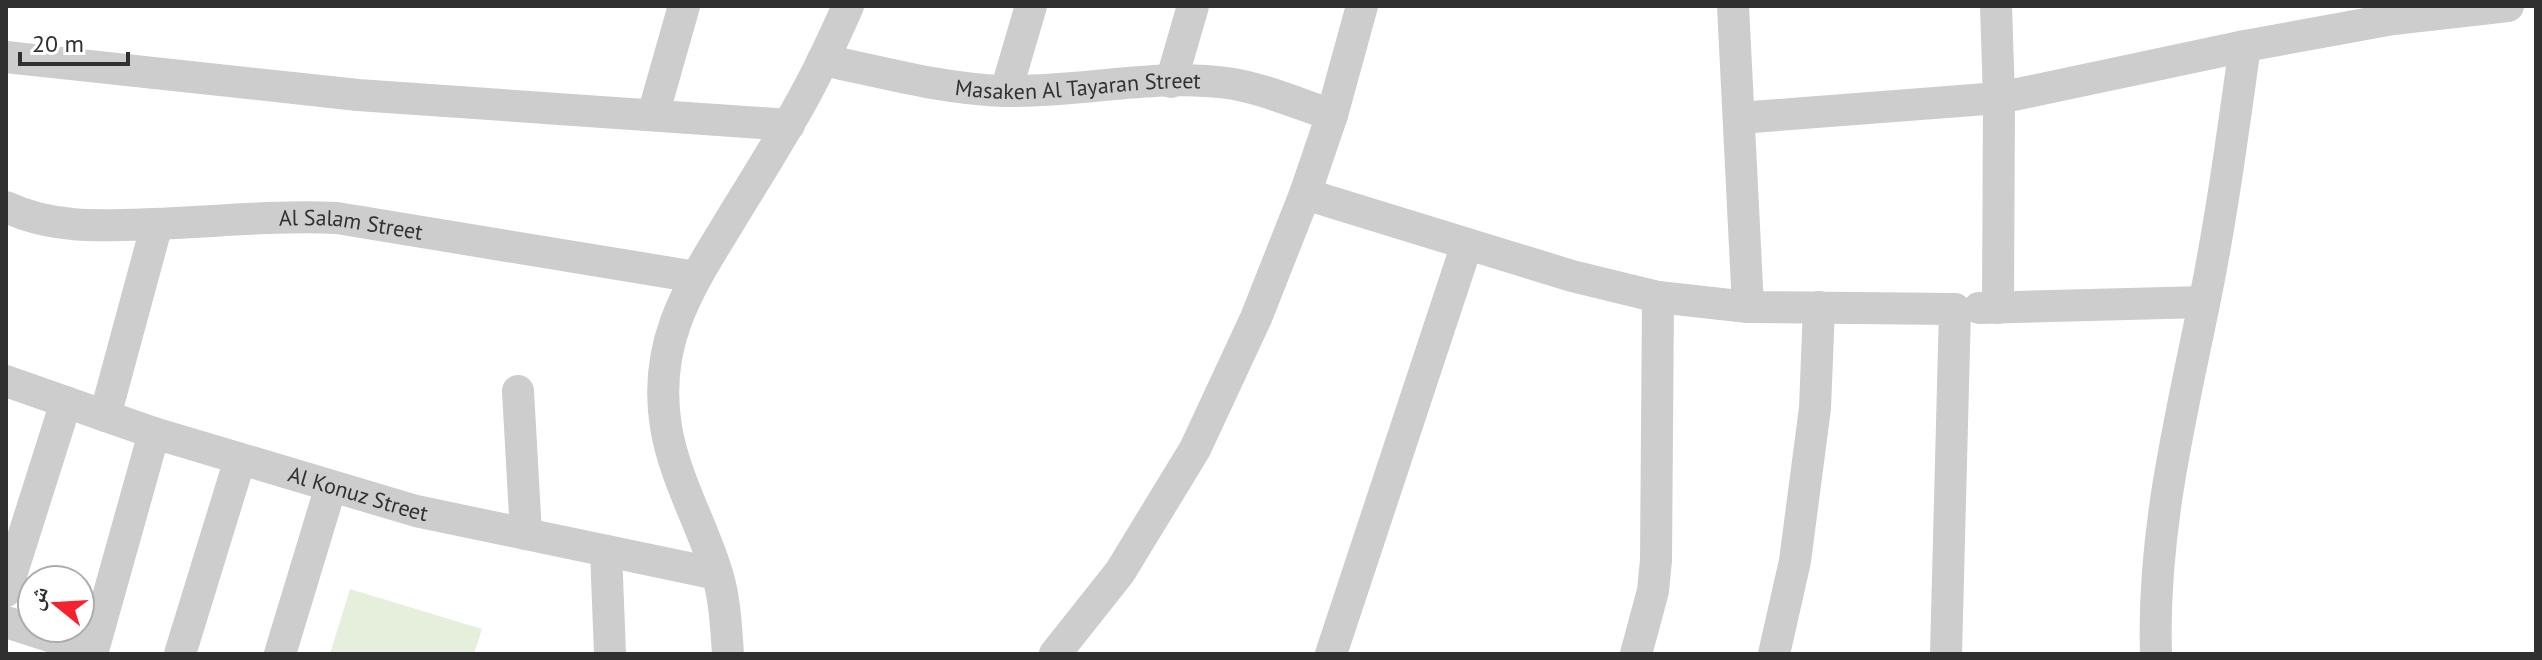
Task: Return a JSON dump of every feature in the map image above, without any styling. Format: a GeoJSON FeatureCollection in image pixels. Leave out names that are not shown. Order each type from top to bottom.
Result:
{"type":"FeatureCollection","features":[{"type":"Feature","properties":{"kind":"street"},"geometry":{"type":"LineString","coordinates":[[653,115],[684,6]]}},
{"type":"Feature","properties":{"kind":"street"},"geometry":{"type":"LineString","coordinates":[[728,654],[724,604],[717,574],[666,428],[663,389],[667,350],[678,312],[696,277],[789,125],[848,6]]}},
{"type":"Feature","properties":{"kind":"street"},"geometry":{"type":"LineString","coordinates":[[1006,91],[1031,6]]}},
{"type":"Feature","properties":{"kind":"street"},"geometry":{"type":"LineString","coordinates":[[1171,82],[1193,6]]}},
{"type":"Feature","properties":{"kind":"street"},"geometry":{"type":"LineString","coordinates":[[1055,654],[1120,572],[1195,449],[1256,318],[1305,194],[1332,115],[1362,6]]}},
{"type":"Feature","properties":{"kind":"street"},"geometry":{"type":"LineString","coordinates":[[1733,6],[1748,307]]}},
{"type":"Feature","properties":{"kind":"street"},"geometry":{"type":"LineString","coordinates":[[1996,6],[1998,308]]}},
{"type":"Feature","properties":{"kind":"street"},"geometry":{"type":"LineString","coordinates":[[1740,118],[1999,98],[2245,46],[2393,19],[2508,6]]}},
{"type":"Feature","properties":{"kind":"street"},"geometry":{"type":"LineString","coordinates":[[2156,654],[2161,536],[2172,454],[2223,208],[2245,46]]}},
{"type":"Feature","properties":{"kind":"street"},"geometry":{"type":"LineString","coordinates":[[6,57],[358,95],[789,125]]}},
{"type":"Feature","properties":{"kind":"street","name":"Masaken Al Tayaran Street"},"geometry":{"type":"LineString","coordinates":[[823,60],[951,86],[1006,91],[1171,82],[1230,84],[1332,115]]}},
{"type":"Feature","properties":{"kind":"street"},"geometry":{"type":"LineString","coordinates":[[1305,194],[1572,276],[1658,297],[1748,307],[1955,309],[2204,302]]}},
{"type":"Feature","properties":{"kind":"street","name":"Al Salam Street"},"geometry":{"type":"LineString","coordinates":[[6,207],[67,224],[337,218],[696,277]]}},
{"type":"Feature","properties":{"kind":"street"},"geometry":{"type":"LineString","coordinates":[[105,416],[157,224]]}},
{"type":"Feature","properties":{"kind":"street"},"geometry":{"type":"LineString","coordinates":[[1331,654],[1467,244]]}},
{"type":"Feature","properties":{"kind":"street"},"geometry":{"type":"LineString","coordinates":[[1636,654],[1653,591],[1656,560],[1658,297]]}},
{"type":"Feature","properties":{"kind":"street"},"geometry":{"type":"LineString","coordinates":[[1774,654],[1795,561],[1815,408],[1819,307]]}},
{"type":"Feature","properties":{"kind":"street"},"geometry":{"type":"LineString","coordinates":[[1946,654],[1955,309]]}},
{"type":"Feature","properties":{"kind":"street","name":"Al Konuz Street"},"geometry":{"type":"LineString","coordinates":[[6,381],[154,433],[416,511],[717,574]]}},
{"type":"Feature","properties":{"kind":"street"},"geometry":{"type":"LineString","coordinates":[[518,391],[526,534]]}},
{"type":"Feature","properties":{"kind":"street"},"geometry":{"type":"LineString","coordinates":[[6,591],[66,402]]}},
{"type":"Feature","properties":{"kind":"street"},"geometry":{"type":"LineString","coordinates":[[6,622],[92,652],[154,433]]}},
{"type":"Feature","properties":{"kind":"street"},"geometry":{"type":"LineString","coordinates":[[180,654],[240,459]]}},
{"type":"Feature","properties":{"kind":"street"},"geometry":{"type":"LineString","coordinates":[[280,654],[331,486]]}},
{"type":"Feature","properties":{"kind":"street"},"geometry":{"type":"LineString","coordinates":[[606,551],[610,654]]}},
{"type":"Feature","properties":{"kind":"green space"},"geometry":{"type":"Polygon","coordinates":[[[350,589],[482,629],[474,654],[330,654],[350,589]]]}}]}
